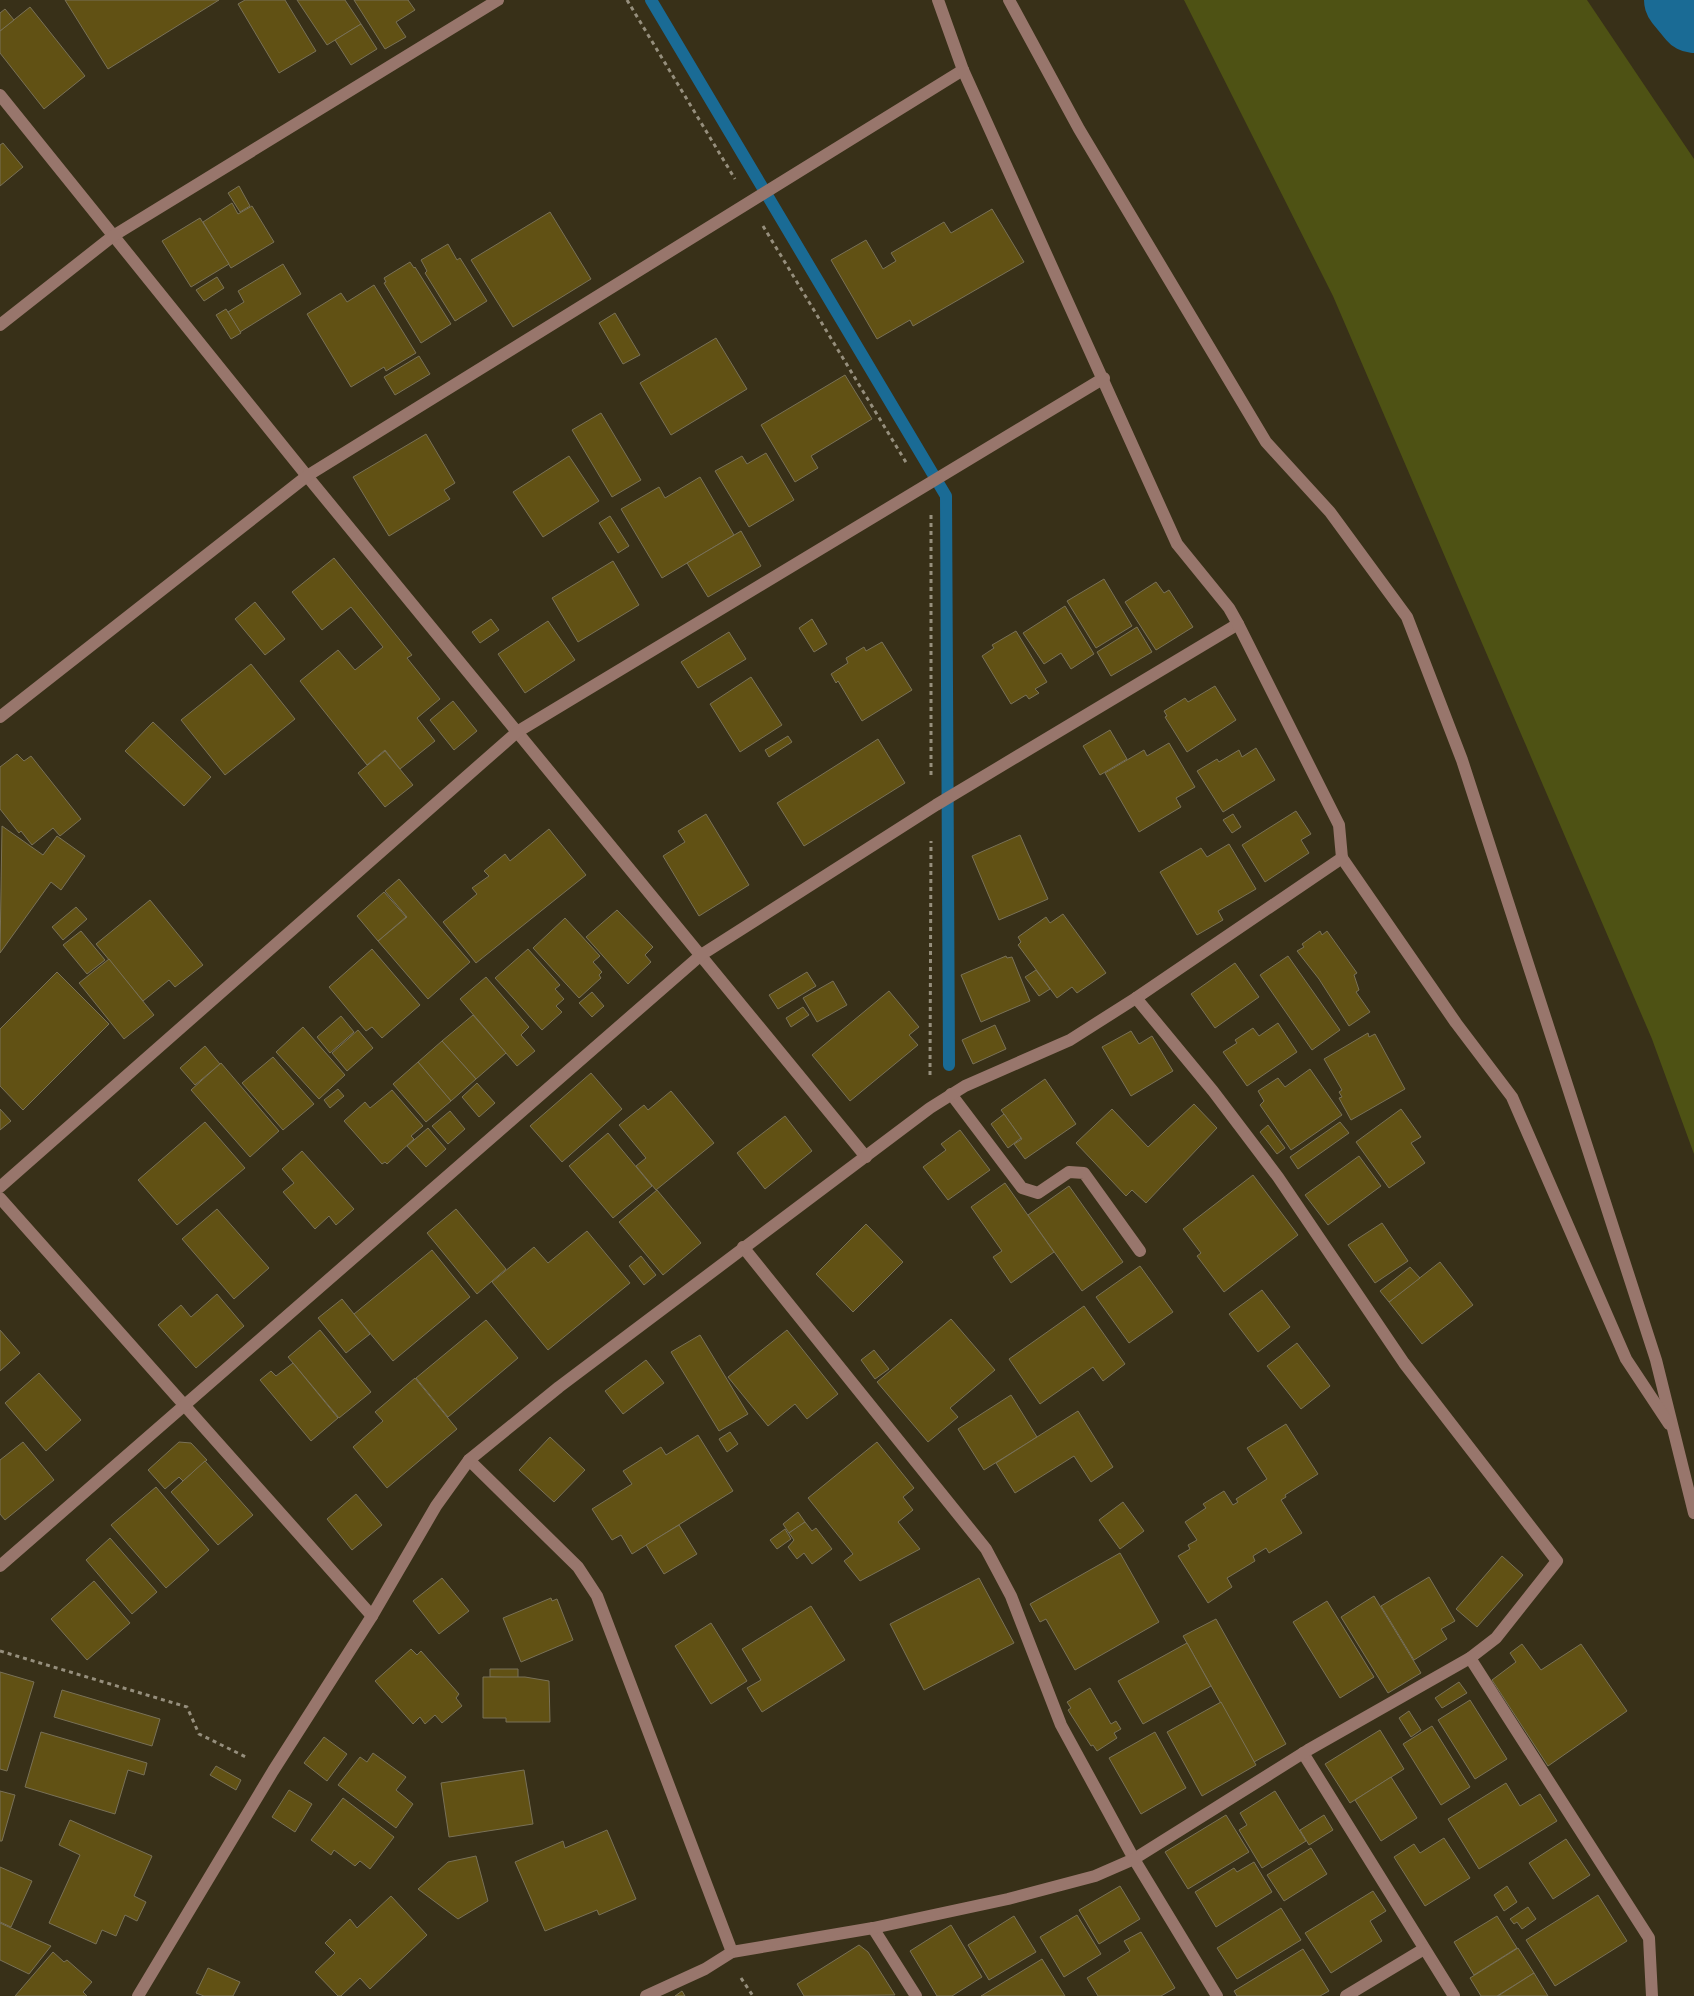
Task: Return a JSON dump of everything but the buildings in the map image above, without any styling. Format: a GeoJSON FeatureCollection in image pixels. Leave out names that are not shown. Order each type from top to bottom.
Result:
{"type":"FeatureCollection","features":[{"type":"Feature","properties":{"kind":"street"},"geometry":{"type":"LineString","coordinates":[[0,325],[113,236],[498,0]]}},
{"type":"Feature","properties":{"kind":"street"},"geometry":{"type":"LineString","coordinates":[[938,0],[964,70],[1177,544],[1229,608],[1238,624],[1339,825],[1342,858],[1456,1023],[1512,1097],[1626,1359],[1674,1432]]}},
{"type":"Feature","properties":{"kind":"street"},"geometry":{"type":"LineString","coordinates":[[1009,0],[1084,138],[1266,442],[1330,512],[1407,617],[1462,760],[1656,1360],[1694,1513]]}},
{"type":"Feature","properties":{"kind":"street"},"geometry":{"type":"LineString","coordinates":[[0,717],[308,476],[964,70]]}},
{"type":"Feature","properties":{"kind":"street"},"geometry":{"type":"LineString","coordinates":[[0,95],[308,476],[866,1157]]}},
{"type":"Feature","properties":{"kind":"street"},"geometry":{"type":"LineString","coordinates":[[0,1187],[517,732],[1104,378]]}},
{"type":"Feature","properties":{"kind":"street"},"geometry":{"type":"LineString","coordinates":[[0,1566],[701,955],[936,806],[1238,624]]}},
{"type":"Feature","properties":{"kind":"street"},"geometry":{"type":"LineString","coordinates":[[141,1995],[273,1771],[372,1616],[436,1506],[470,1460],[559,1386],[743,1247],[951,1094],[1070,1040],[1136,998],[1342,858]]}},
{"type":"Feature","properties":{"kind":"street"},"geometry":{"type":"LineString","coordinates":[[646,1996],[705,1969],[732,1952],[872,1928],[1008,1899],[1085,1878],[1134,1859],[1303,1753],[1470,1658],[1496,1638],[1557,1561],[1404,1363],[1266,1161],[1213,1091],[1136,998]]}},
{"type":"Feature","properties":{"kind":"street"},"geometry":{"type":"LineString","coordinates":[[951,1094],[1022,1188],[1038,1192],[1069,1172],[1084,1174],[1140,1251]]}},
{"type":"Feature","properties":{"kind":"street"},"geometry":{"type":"LineString","coordinates":[[0,1198],[372,1616]]}},
{"type":"Feature","properties":{"kind":"street"},"geometry":{"type":"LineString","coordinates":[[743,1247],[986,1549],[1011,1596],[1061,1725],[1134,1859],[1217,1996]]}},
{"type":"Feature","properties":{"kind":"street"},"geometry":{"type":"LineString","coordinates":[[470,1460],[578,1567],[597,1596],[732,1952]]}},
{"type":"Feature","properties":{"kind":"street"},"geometry":{"type":"LineString","coordinates":[[1470,1658],[1649,1938],[1652,1996]]}},
{"type":"Feature","properties":{"kind":"street"},"geometry":{"type":"LineString","coordinates":[[1303,1753],[1454,1996]]}},
{"type":"Feature","properties":{"kind":"street"},"geometry":{"type":"LineString","coordinates":[[872,1928],[916,1996]]}},
{"type":"Feature","properties":{"kind":"street"},"geometry":{"type":"LineString","coordinates":[[1346,1996],[1424,1948]]}},
{"type":"Feature","properties":{"kind":"path"},"geometry":{"type":"LineString","coordinates":[[0,1651],[187,1707],[199,1734],[273,1771]]}},
{"type":"Feature","properties":{"kind":"green space"},"geometry":{"type":"Polygon","coordinates":[[[1184,0],[1587,0],[1694,159],[1694,1154],[1652,1039],[1333,296],[1184,0]]]}},
{"type":"Feature","properties":{"kind":"waterway"},"geometry":{"type":"LineString","coordinates":[[651,0],[946,496],[949,1065]]}},
{"type":"Feature","properties":{"kind":"waterway"},"geometry":{"type":"LineString","coordinates":[[1680,0],[1694,17]]}}]}
